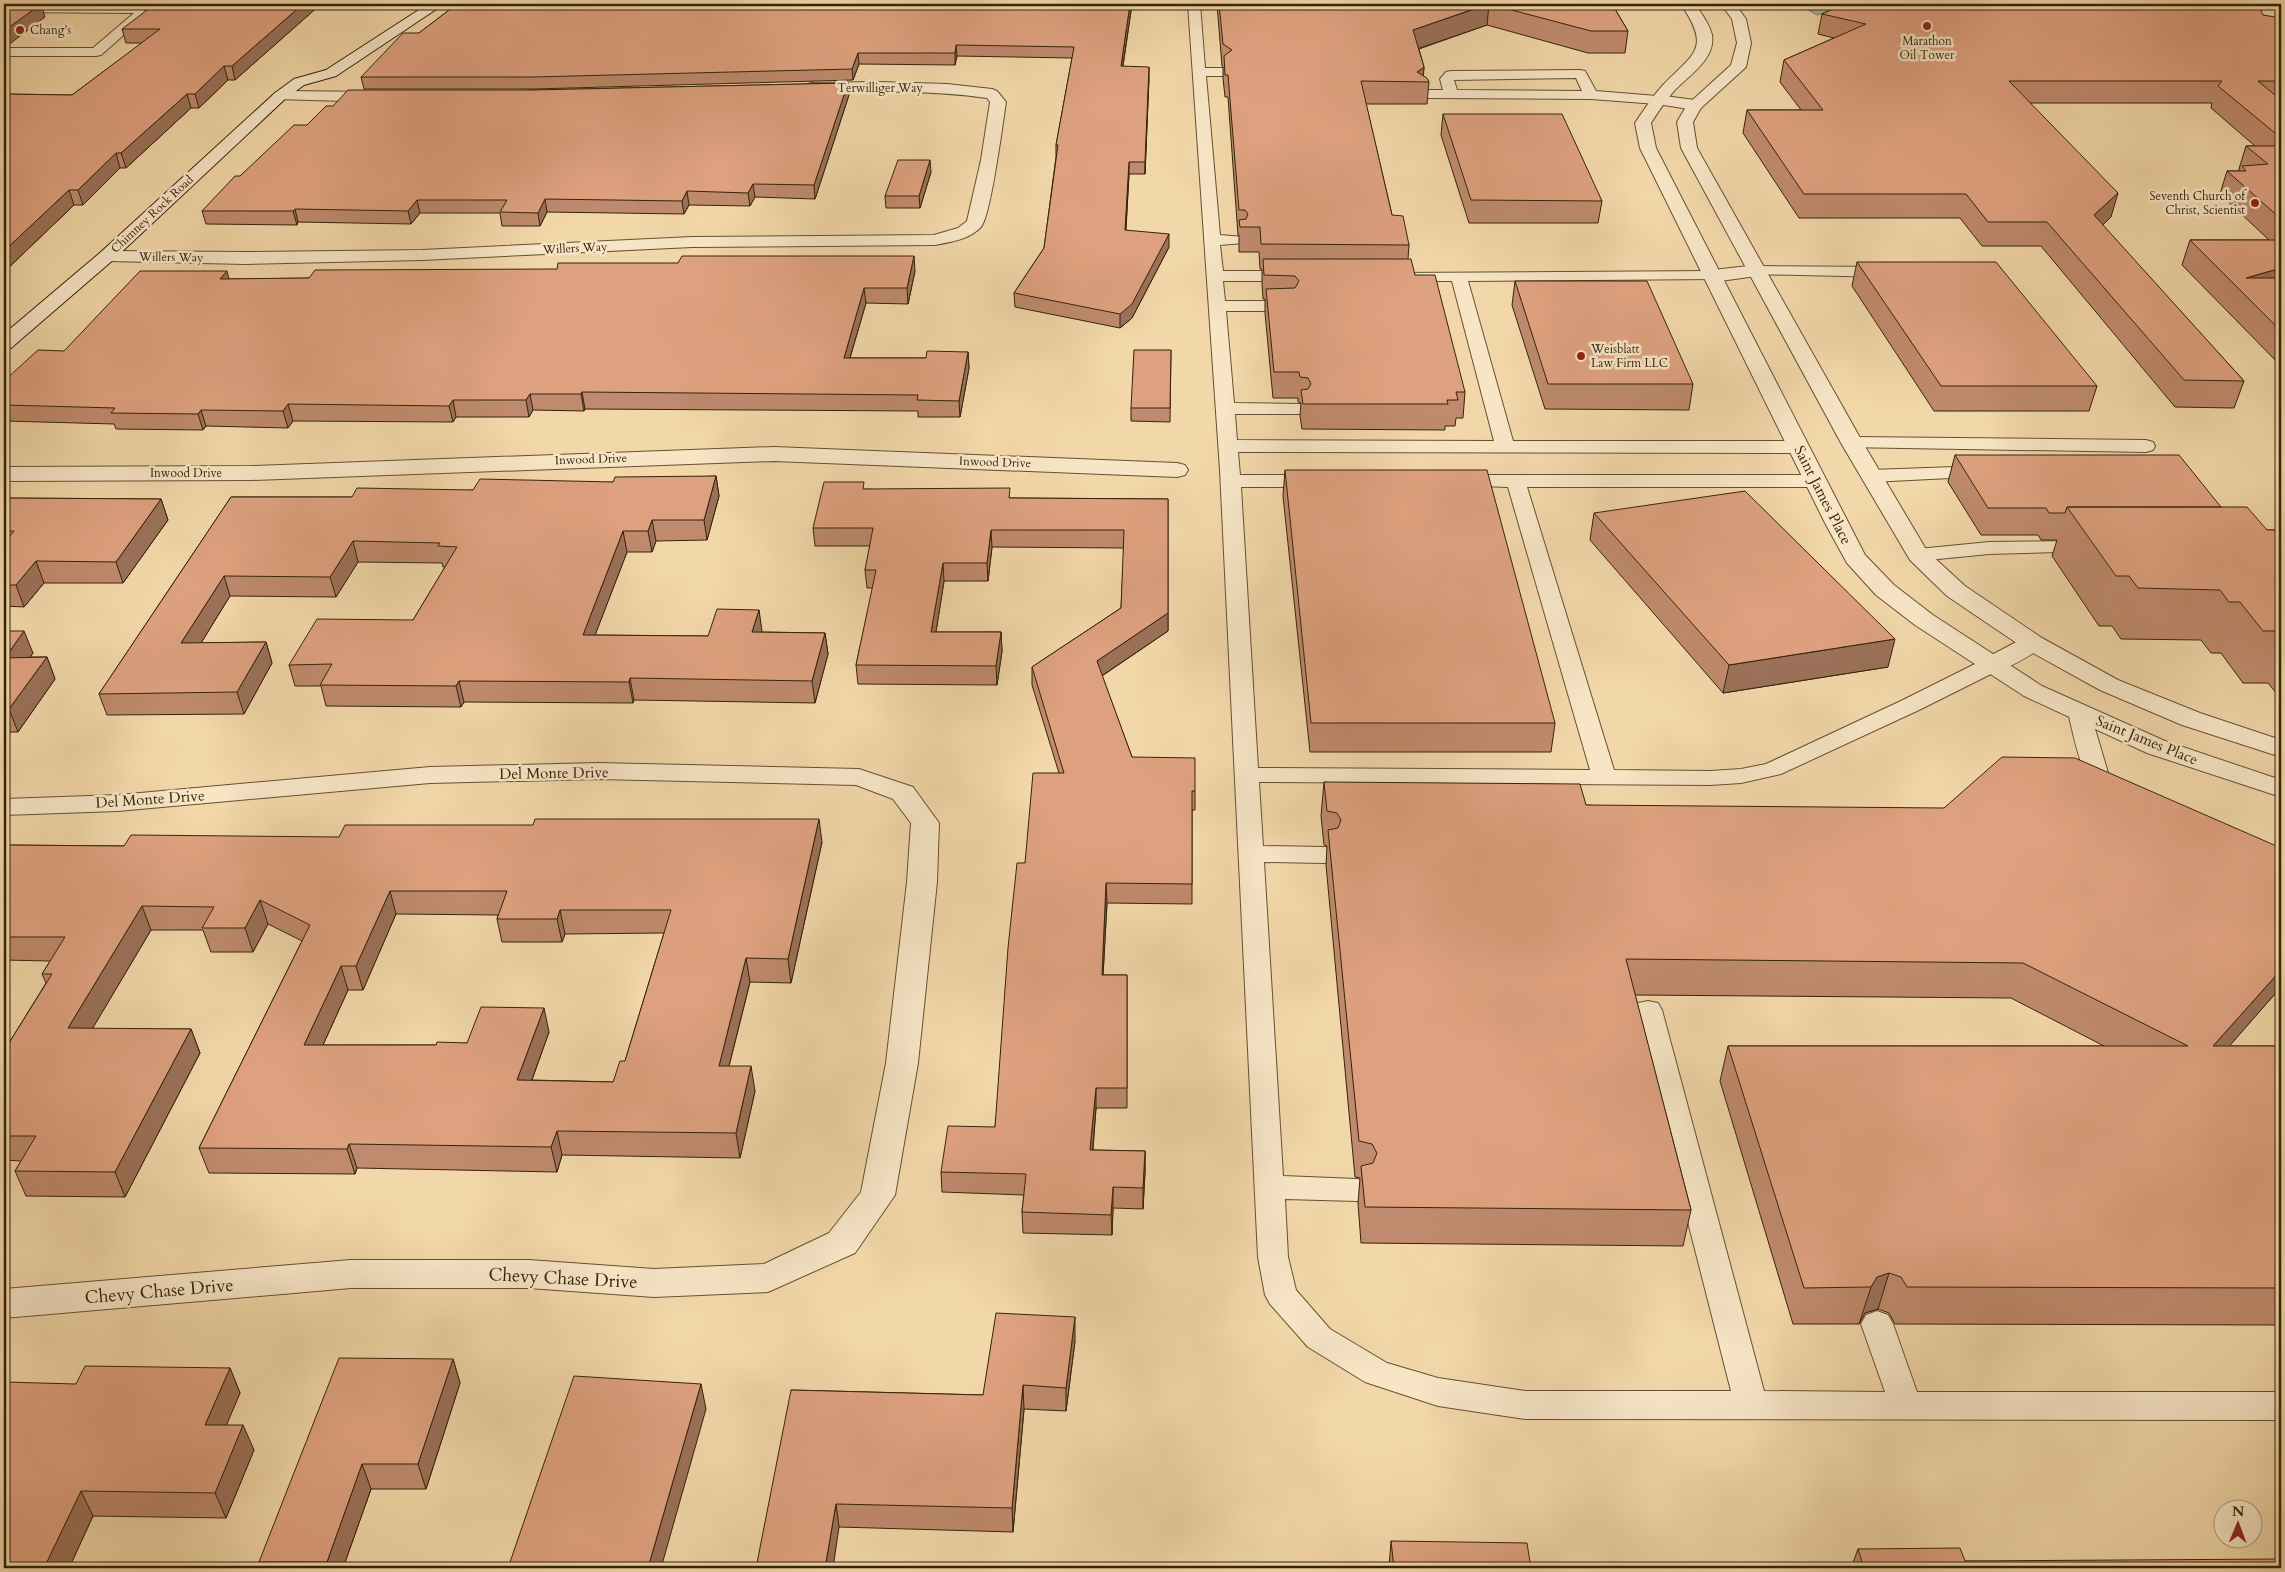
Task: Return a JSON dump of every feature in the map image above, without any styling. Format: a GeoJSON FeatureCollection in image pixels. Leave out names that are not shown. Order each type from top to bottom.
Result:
{"type":"FeatureCollection","features":[{"type":"Feature","properties":{"kind":"street","name":"Chimney Rock Road"},"geometry":{"type":"LineString","coordinates":[[4,344],[107,256],[280,96],[299,82],[331,73],[438,4]]}},
{"type":"Feature","properties":{"kind":"street","name":"Saint James Place"},"geometry":{"type":"LineString","coordinates":[[1688,4],[1699,18],[1706,40],[1698,61],[1658,100],[1643,123],[1648,148],[1855,558],[1885,590],[1924,620],[2033,691],[2156,747],[2281,789]]}},
{"type":"Feature","properties":{"kind":"street"},"geometry":{"type":"LineString","coordinates":[[1728,4],[1739,19],[1744,43],[1738,67],[1695,105],[1685,122],[1689,148],[1852,443],[1918,555],[1956,592],[2033,643],[2109,685],[2192,719],[2281,749]]}},
{"type":"Feature","properties":{"kind":"street","name":"Chimney Rock Road"},"geometry":{"type":"LineString","coordinates":[[299,82],[298,72],[314,62]]}},
{"type":"Feature","properties":{"kind":"street","name":"Terwilliger Way"},"geometry":{"type":"LineString","coordinates":[[792,88],[918,88],[968,90],[992,94],[998,102],[988,160]]}},
{"type":"Feature","properties":{"kind":"street"},"geometry":{"type":"LineString","coordinates":[[280,96],[394,97]]}},
{"type":"Feature","properties":{"kind":"street"},"geometry":{"type":"LineString","coordinates":[[1658,100],[1695,105]]}},
{"type":"Feature","properties":{"kind":"street","name":"Willers Way"},"geometry":{"type":"LineString","coordinates":[[107,256],[246,258],[422,255],[692,242],[935,240],[964,232],[975,223],[988,160]]}},
{"type":"Feature","properties":{"kind":"street"},"geometry":{"type":"LineString","coordinates":[[1713,276],[1757,271]]}},
{"type":"Feature","properties":{"kind":"street","name":"Inwood Drive"},"geometry":{"type":"LineString","coordinates":[[4,474],[251,473],[495,462],[774,454],[1177,470]]}},
{"type":"Feature","properties":{"kind":"street"},"geometry":{"type":"LineString","coordinates":[[1991,665],[2033,643]]}},
{"type":"Feature","properties":{"kind":"street","name":"Del Monte Drive"},"geometry":{"type":"LineString","coordinates":[[4,807],[118,803],[430,775],[598,771],[859,777],[903,793],[926,823],[911,984]]}},
{"type":"Feature","properties":{"kind":"street","name":"Chevy Chase Drive"},"geometry":{"type":"LineString","coordinates":[[4,1304],[351,1274],[529,1274],[654,1283],[768,1278],[842,1243],[878,1195],[902,1062],[911,984]]}},
{"type":"Feature","properties":{"kind":"lane"},"geometry":{"type":"LineString","coordinates":[[1194,4],[1211,72],[1226,240],[1215,276],[1230,482],[1273,1258],[1281,1295],[1319,1338],[1377,1372],[1438,1392],[1525,1405],[2281,1406]]}},
{"type":"Feature","properties":{"kind":"lane"},"geometry":{"type":"LineString","coordinates":[[4,8],[139,6],[141,13],[96,52],[4,52]]}},
{"type":"Feature","properties":{"kind":"lane"},"geometry":{"type":"LineString","coordinates":[[1451,94],[1447,79],[1451,75],[1580,74],[1591,95]]}},
{"type":"Feature","properties":{"kind":"lane"},"geometry":{"type":"LineString","coordinates":[[1424,94],[1591,95],[1658,100]]}},
{"type":"Feature","properties":{"kind":"lane"},"geometry":{"type":"LineString","coordinates":[[1757,271],[1902,272]]}},
{"type":"Feature","properties":{"kind":"lane"},"geometry":{"type":"LineString","coordinates":[[1215,276],[1313,276]]}},
{"type":"Feature","properties":{"kind":"lane"},"geometry":{"type":"LineString","coordinates":[[1391,276],[1713,276]]}},
{"type":"Feature","properties":{"kind":"lane"},"geometry":{"type":"LineString","coordinates":[[1459,276],[1505,447]]}},
{"type":"Feature","properties":{"kind":"lane"},"geometry":{"type":"LineString","coordinates":[[1217,306],[1288,306]]}},
{"type":"Feature","properties":{"kind":"lane"},"geometry":{"type":"LineString","coordinates":[[1224,408],[1299,409]]}},
{"type":"Feature","properties":{"kind":"lane"},"geometry":{"type":"LineString","coordinates":[[1852,443],[2146,446]]}},
{"type":"Feature","properties":{"kind":"lane"},"geometry":{"type":"LineString","coordinates":[[1227,446],[1799,447]]}},
{"type":"Feature","properties":{"kind":"lane"},"geometry":{"type":"LineString","coordinates":[[1871,476],[1999,472]]}},
{"type":"Feature","properties":{"kind":"lane"},"geometry":{"type":"LineString","coordinates":[[1437,481],[1815,480]]}},
{"type":"Feature","properties":{"kind":"lane"},"geometry":{"type":"LineString","coordinates":[[1230,482],[1338,481]]}},
{"type":"Feature","properties":{"kind":"lane"},"geometry":{"type":"LineString","coordinates":[[1516,481],[1604,778]]}},
{"type":"Feature","properties":{"kind":"lane"},"geometry":{"type":"LineString","coordinates":[[1918,555],[1989,548],[2104,547]]}},
{"type":"Feature","properties":{"kind":"lane"},"geometry":{"type":"LineString","coordinates":[[1246,775],[1604,778],[1717,778],[1741,776],[1774,769],[1991,665]]}},
{"type":"Feature","properties":{"kind":"lane"},"geometry":{"type":"LineString","coordinates":[[2079,712],[2097,777],[2109,793],[2130,807]]}},
{"type":"Feature","properties":{"kind":"lane"},"geometry":{"type":"LineString","coordinates":[[1250,854],[1325,855]]}},
{"type":"Feature","properties":{"kind":"lane"},"geometry":{"type":"LineString","coordinates":[[1648,1010],[1751,1405]]}},
{"type":"Feature","properties":{"kind":"lane"},"geometry":{"type":"LineString","coordinates":[[1269,1187],[1357,1190]]}},
{"type":"Feature","properties":{"kind":"lane"},"geometry":{"type":"LineString","coordinates":[[1877,1324],[1906,1406]]}},
{"type":"Feature","properties":{"kind":"shaded area"},"geometry":{"type":"Polygon","coordinates":[[[1804,4],[1846,4],[1817,15],[1803,7],[1804,4]]]}},
{"type":"Feature","properties":{"kind":"building"},"geometry":{"type":"Polygon","coordinates":[[[4,4],[41,4],[4,31],[4,4]]]}},
{"type":"Feature","properties":{"kind":"building"},"geometry":{"type":"Polygon","coordinates":[[[155,4],[303,4],[232,66],[224,66],[195,94],[187,94],[121,153],[116,153],[78,190],[69,190],[4,251],[4,94],[72,95],[160,29],[122,29],[155,4]]]}},
{"type":"Feature","properties":{"kind":"building"},"geometry":{"type":"Polygon","coordinates":[[[457,4],[1130,4],[1121,66],[1149,67],[1145,162],[1129,162],[1125,230],[1169,234],[1132,304],[1120,314],[1014,293],[1044,248],[1058,145],[1056,145],[1074,47],[956,45],[955,53],[858,53],[852,69],[532,77],[361,77],[403,33],[419,33],[457,4]]]}},
{"type":"Feature","properties":{"kind":"building"},"geometry":{"type":"Polygon","coordinates":[[[1219,4],[1488,4],[1413,30],[1424,67],[1417,72],[1427,78],[1429,82],[1361,81],[1392,215],[1403,216],[1409,245],[1261,244],[1260,227],[1240,227],[1239,220],[1246,219],[1248,214],[1245,210],[1239,210],[1228,75],[1225,75],[1224,56],[1232,50],[1223,44],[1219,4]]]}},
{"type":"Feature","properties":{"kind":"building"},"geometry":{"type":"Polygon","coordinates":[[[1489,4],[1612,4],[1628,31],[1591,31],[1489,4]]]}},
{"type":"Feature","properties":{"kind":"building"},"geometry":{"type":"Polygon","coordinates":[[[1845,4],[2258,4],[2264,8],[2261,11],[2263,15],[2275,17],[2281,21],[2281,81],[2258,81],[2281,100],[2281,138],[2218,86],[2222,81],[2009,81],[2118,193],[2094,215],[2244,381],[2184,380],[2047,222],[1988,222],[1966,194],[1804,194],[1747,110],[1823,110],[1784,60],[1866,24],[1822,14],[1845,4]]]}},
{"type":"Feature","properties":{"kind":"building"},"geometry":{"type":"Polygon","coordinates":[[[848,83],[814,185],[753,184],[748,193],[687,191],[682,201],[545,199],[538,213],[500,212],[507,200],[417,200],[408,211],[295,209],[293,211],[202,211],[235,176],[240,176],[294,125],[307,125],[326,106],[333,106],[348,90],[532,90],[848,83]]]}},
{"type":"Feature","properties":{"kind":"building"},"geometry":{"type":"Polygon","coordinates":[[[1443,114],[1562,114],[1602,201],[1471,200],[1443,114]]]}},
{"type":"Feature","properties":{"kind":"building"},"geometry":{"type":"Polygon","coordinates":[[[2246,146],[2281,146],[2281,219],[2227,171],[2246,171],[2242,166],[2268,164],[2246,146]]]}},
{"type":"Feature","properties":{"kind":"building"},"geometry":{"type":"Polygon","coordinates":[[[898,160],[930,160],[919,196],[885,196],[898,160]]]}},
{"type":"Feature","properties":{"kind":"building"},"geometry":{"type":"Polygon","coordinates":[[[2190,240],[2281,240],[2281,268],[2246,278],[2281,278],[2281,331],[2190,240]]]}},
{"type":"Feature","properties":{"kind":"building"},"geometry":{"type":"Polygon","coordinates":[[[682,256],[914,256],[907,288],[864,288],[844,358],[926,358],[927,351],[968,352],[959,401],[917,400],[918,395],[582,392],[581,394],[530,394],[526,400],[453,400],[449,406],[288,404],[283,411],[201,410],[198,414],[111,413],[115,408],[4,405],[4,381],[38,350],[64,351],[140,271],[227,271],[220,279],[309,278],[315,270],[557,269],[558,263],[678,263],[682,256]]]}},
{"type":"Feature","properties":{"kind":"building"},"geometry":{"type":"Polygon","coordinates":[[[1263,259],[1411,259],[1415,275],[1435,275],[1465,392],[1456,392],[1458,400],[1447,400],[1448,404],[1303,404],[1301,390],[1308,389],[1311,384],[1308,378],[1300,377],[1299,372],[1274,372],[1266,289],[1295,288],[1299,281],[1295,276],[1264,275],[1263,259]]]}},
{"type":"Feature","properties":{"kind":"building"},"geometry":{"type":"Polygon","coordinates":[[[1857,262],[1996,262],[2097,386],[1941,386],[1857,262]]]}},
{"type":"Feature","properties":{"kind":"building"},"geometry":{"type":"Polygon","coordinates":[[[1515,281],[1647,281],[1693,384],[1548,384],[1515,281]]]}},
{"type":"Feature","properties":{"kind":"building"},"geometry":{"type":"Polygon","coordinates":[[[1134,350],[1171,350],[1170,408],[1131,408],[1134,350]]]}},
{"type":"Feature","properties":{"kind":"building"},"geometry":{"type":"Polygon","coordinates":[[[1955,455],[2179,455],[2221,507],[2067,507],[2065,513],[2049,513],[2046,508],[1988,508],[1955,455]]]}},
{"type":"Feature","properties":{"kind":"building"},"geometry":{"type":"Polygon","coordinates":[[[1285,470],[1487,470],[1555,723],[1311,723],[1285,470]]]}},
{"type":"Feature","properties":{"kind":"building"},"geometry":{"type":"Polygon","coordinates":[[[716,476],[704,520],[652,520],[648,531],[623,531],[583,635],[708,636],[717,609],[759,610],[752,632],[825,633],[812,681],[630,678],[629,682],[459,681],[456,686],[320,685],[332,664],[289,665],[317,619],[413,620],[457,547],[438,546],[440,543],[353,541],[330,577],[224,576],[181,643],[266,642],[237,692],[99,694],[231,497],[352,497],[357,488],[473,490],[480,479],[613,482],[615,477],[716,476]]]}},
{"type":"Feature","properties":{"kind":"building"},"geometry":{"type":"Polygon","coordinates":[[[824,482],[864,482],[863,489],[1010,488],[1009,498],[1168,499],[1168,613],[1097,661],[1132,757],[1195,758],[1195,791],[1192,791],[1192,884],[1106,883],[1102,975],[1127,975],[1127,1088],[1096,1088],[1090,1150],[1145,1151],[1143,1188],[1113,1187],[1111,1215],[1022,1212],[1026,1174],[941,1172],[948,1126],[995,1127],[1008,948],[1017,863],[1025,863],[1033,773],[1064,773],[1032,667],[1121,608],[1124,530],[991,530],[987,563],[943,563],[931,632],[1001,632],[996,666],[856,665],[876,570],[865,570],[873,528],[813,528],[824,482]]]}},
{"type":"Feature","properties":{"kind":"building"},"geometry":{"type":"Polygon","coordinates":[[[1745,491],[1895,639],[1729,665],[1594,513],[1745,491]]]}},
{"type":"Feature","properties":{"kind":"building"},"geometry":{"type":"Polygon","coordinates":[[[4,498],[161,499],[116,562],[36,561],[16,585],[4,585],[4,543],[14,531],[4,531],[4,498]]]}},
{"type":"Feature","properties":{"kind":"building"},"geometry":{"type":"Polygon","coordinates":[[[2067,507],[2247,507],[2267,530],[2281,530],[2281,631],[2263,631],[2240,602],[2229,602],[2220,590],[2138,588],[2129,576],[2116,576],[2067,507]]]}},
{"type":"Feature","properties":{"kind":"building"},"geometry":{"type":"Polygon","coordinates":[[[4,631],[24,631],[5,658],[47,657],[9,709],[4,709],[4,631]]]}},
{"type":"Feature","properties":{"kind":"building"},"geometry":{"type":"Polygon","coordinates":[[[2002,757],[2075,758],[2281,848],[2281,970],[2213,1046],[2281,1046],[2281,1288],[1907,1287],[1901,1277],[1889,1273],[1877,1277],[1871,1287],[1804,1288],[1728,1046],[2188,1046],[2023,963],[1626,959],[1691,1210],[1365,1207],[1361,1166],[1373,1163],[1377,1153],[1372,1144],[1359,1141],[1328,830],[1338,828],[1341,820],[1337,813],[1327,811],[1324,782],[1580,784],[1586,805],[1944,808],[2002,757]]]}},
{"type":"Feature","properties":{"kind":"building"},"geometry":{"type":"Polygon","coordinates":[[[535,819],[819,819],[788,959],[746,958],[719,1066],[751,1066],[736,1133],[557,1131],[551,1147],[349,1144],[347,1149],[199,1148],[310,925],[260,900],[245,928],[202,928],[214,907],[142,906],[68,1028],[191,1029],[115,1172],[15,1171],[36,1136],[4,1136],[4,1051],[52,974],[42,974],[65,937],[4,937],[4,845],[124,846],[131,835],[339,837],[345,825],[533,825],[535,819]],[[390,891],[356,966],[341,966],[304,1045],[436,1045],[437,1042],[467,1043],[481,1007],[544,1008],[517,1080],[613,1082],[620,1061],[625,1061],[671,910],[560,910],[557,919],[497,919],[507,891],[390,891]]]}},
{"type":"Feature","properties":{"kind":"building"},"geometry":{"type":"Polygon","coordinates":[[[996,1313],[1075,1317],[1066,1388],[1023,1385],[1012,1508],[836,1504],[825,1568],[756,1568],[791,1390],[983,1395],[996,1313]]]}},
{"type":"Feature","properties":{"kind":"building"},"geometry":{"type":"Polygon","coordinates":[[[339,1358],[453,1359],[418,1464],[362,1464],[327,1562],[259,1562],[339,1358]]]}},
{"type":"Feature","properties":{"kind":"building"},"geometry":{"type":"Polygon","coordinates":[[[85,1366],[230,1368],[205,1425],[243,1425],[215,1493],[81,1491],[44,1568],[4,1568],[4,1382],[76,1384],[85,1366]]]}},
{"type":"Feature","properties":{"kind":"building"},"geometry":{"type":"Polygon","coordinates":[[[574,1376],[701,1384],[648,1568],[508,1568],[574,1376]]]}},
{"type":"Feature","properties":{"kind":"building"},"geometry":{"type":"Polygon","coordinates":[[[1391,1541],[1527,1543],[1531,1568],[1394,1568],[1391,1541]]]}},
{"type":"Feature","properties":{"kind":"building"},"geometry":{"type":"Polygon","coordinates":[[[1960,1548],[1965,1561],[2281,1559],[2281,1568],[1864,1568],[1858,1549],[1960,1548]]]}},
{"type":"Feature","properties":{"kind":"place","name":"Marathon Oil Tower"},"geometry":{"type":"Point","coordinates":[1927,26]}},
{"type":"Feature","properties":{"kind":"place","name":"Chang’s"},"geometry":{"type":"Point","coordinates":[20,30]}},
{"type":"Feature","properties":{"kind":"place","name":"Seventh Church of Christ, Scientist"},"geometry":{"type":"Point","coordinates":[2255,203]}},
{"type":"Feature","properties":{"kind":"place","name":"Weisblatt Law Firm LLC"},"geometry":{"type":"Point","coordinates":[1581,356]}}]}
